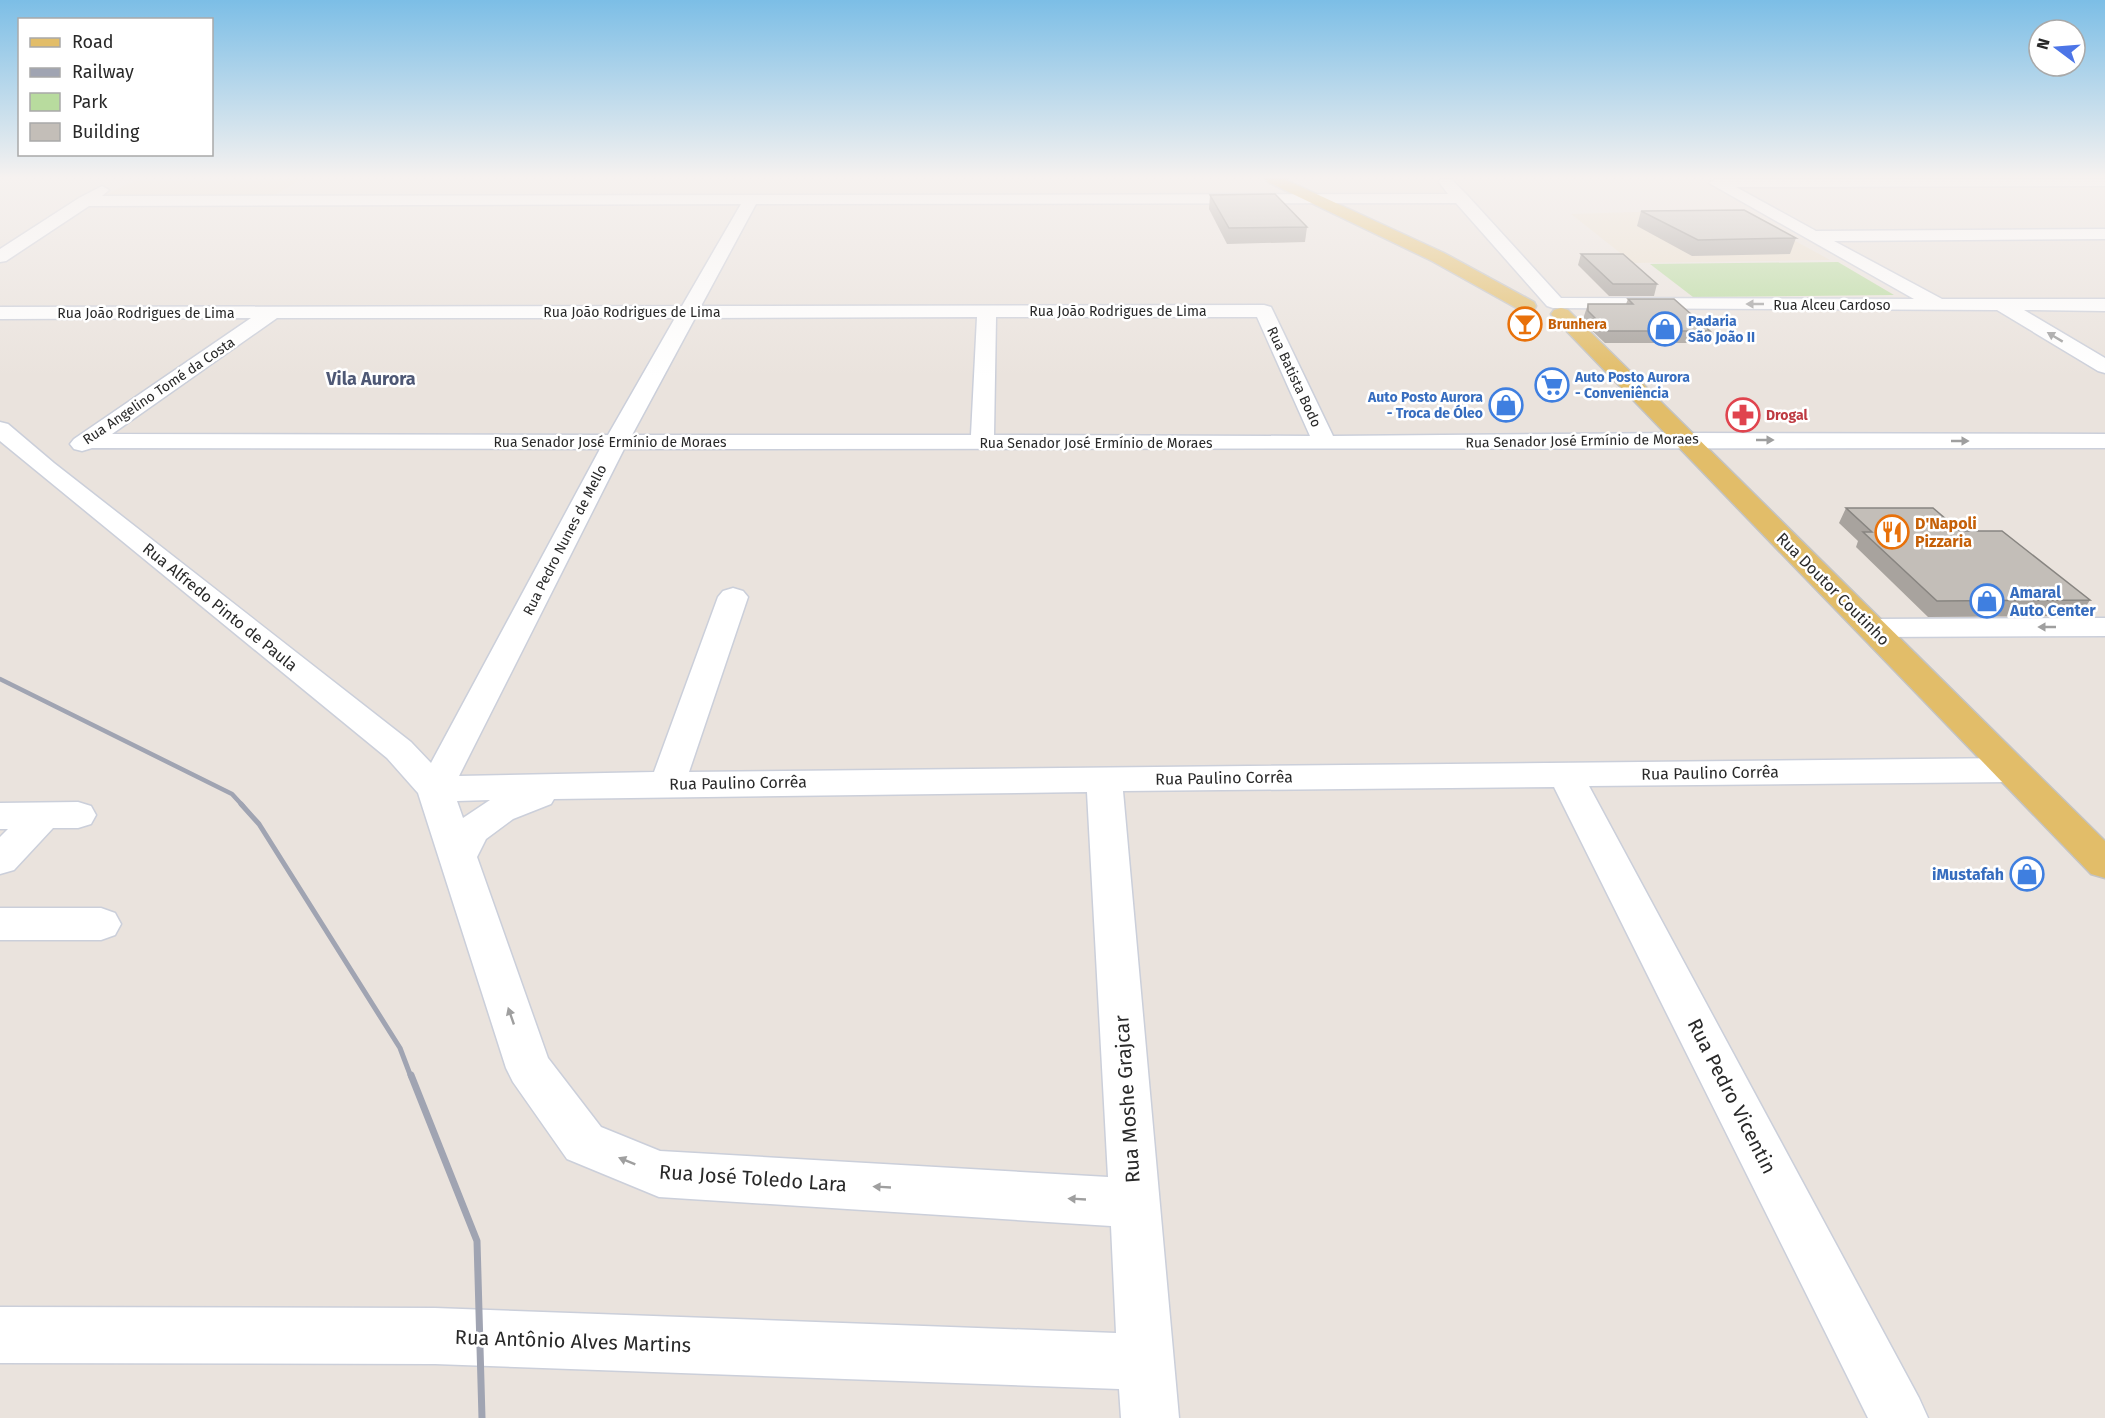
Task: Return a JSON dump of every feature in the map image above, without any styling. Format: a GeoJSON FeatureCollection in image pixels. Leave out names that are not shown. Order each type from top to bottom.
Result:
{"type":"FeatureCollection","features":[{"type":"Feature","properties":{"kind":"main road"},"geometry":{"type":"LineString","coordinates":[[1415,245],[1527,306],[1535,301],[1556,305]]}},
{"type":"Feature","properties":{"kind":"main road"},"geometry":{"type":"LineString","coordinates":[[1426,245],[1556,305]]}},
{"type":"Feature","properties":{"kind":"main road","name":"Rua Doutor Coutinho"},"geometry":{"type":"LineString","coordinates":[[1556,305],[1685,440],[2105,864]]}},
{"type":"Feature","properties":{"kind":"street"},"geometry":{"type":"LineString","coordinates":[[0,256],[17,245]]}},
{"type":"Feature","properties":{"kind":"street","name":"Rua Pedro Nunes de Mello"},"geometry":{"type":"LineString","coordinates":[[435,789],[616,442],[687,312],[717,245]]}},
{"type":"Feature","properties":{"kind":"street","name":"Rua Doutor Coutinho"},"geometry":{"type":"LineString","coordinates":[[1503,245],[1556,305]]}},
{"type":"Feature","properties":{"kind":"street"},"geometry":{"type":"LineString","coordinates":[[1830,245],[1939,305]]}},
{"type":"Feature","properties":{"kind":"street","name":"Rua Alceu Cardoso"},"geometry":{"type":"LineString","coordinates":[[1556,305],[2105,305]]}},
{"type":"Feature","properties":{"kind":"street"},"geometry":{"type":"LineString","coordinates":[[2003,306],[2105,367]]}},
{"type":"Feature","properties":{"kind":"street"},"geometry":{"type":"LineString","coordinates":[[982,443],[987,311]]}},
{"type":"Feature","properties":{"kind":"street","name":"Rua João Rodrigues de Lima"},"geometry":{"type":"LineString","coordinates":[[0,314],[1264,311]]}},
{"type":"Feature","properties":{"kind":"street","name":"Rua Batista Bodo"},"geometry":{"type":"LineString","coordinates":[[1264,311],[1325,443]]}},
{"type":"Feature","properties":{"kind":"street","name":"Rua Angelino Tomé da Costa"},"geometry":{"type":"LineString","coordinates":[[45,468],[273,312]]}},
{"type":"Feature","properties":{"kind":"street","name":"Rua Alfredo Pinto de Paula"},"geometry":{"type":"LineString","coordinates":[[0,429],[45,468],[399,750],[435,789]]}},
{"type":"Feature","properties":{"kind":"street","name":"Rua Senador José Ermínio de Moraes"},"geometry":{"type":"LineString","coordinates":[[86,441],[1325,443],[1685,440],[2105,441]]}},
{"type":"Feature","properties":{"kind":"street"},"geometry":{"type":"LineString","coordinates":[[667,783],[733,597]]}},
{"type":"Feature","properties":{"kind":"street"},"geometry":{"type":"LineString","coordinates":[[1872,628],[2105,627]]}},
{"type":"Feature","properties":{"kind":"street","name":"Rua Paulino Corrêa"},"geometry":{"type":"LineString","coordinates":[[435,789],[667,783],[2012,770]]}},
{"type":"Feature","properties":{"kind":"street","name":"Rua Pedro Vicentin"},"geometry":{"type":"LineString","coordinates":[[1565,774],[1899,1418]]}},
{"type":"Feature","properties":{"kind":"street","name":"Rua Moshe Grajcar"},"geometry":{"type":"LineString","coordinates":[[1104,779],[1150,1418]]}},
{"type":"Feature","properties":{"kind":"street"},"geometry":{"type":"LineString","coordinates":[[458,857],[471,831],[500,810],[562,786]]}},
{"type":"Feature","properties":{"kind":"street","name":"Rua José Toledo Lara"},"geometry":{"type":"LineString","coordinates":[[435,789],[529,1068],[584,1143],[659,1174],[1135,1203]]}},
{"type":"Feature","properties":{"kind":"street"},"geometry":{"type":"LineString","coordinates":[[0,816],[61,815],[0,860]]}},
{"type":"Feature","properties":{"kind":"street"},"geometry":{"type":"LineString","coordinates":[[0,924],[101,924]]}},
{"type":"Feature","properties":{"kind":"street","name":"Rua Antônio Alves Martins"},"geometry":{"type":"LineString","coordinates":[[0,1335],[435,1336],[1146,1362]]}},
{"type":"Feature","properties":{"kind":"shaded area"},"geometry":{"type":"Polygon","coordinates":[[[1610,245],[1803,245],[1830,260],[1633,263],[1610,245]]]}},
{"type":"Feature","properties":{"kind":"green space"},"geometry":{"type":"Polygon","coordinates":[[[1838,262],[1894,295],[1693,297],[1650,264],[1838,262]]]}},
{"type":"Feature","properties":{"kind":"building"},"geometry":{"type":"Polygon","coordinates":[[[1581,254],[1623,254],[1657,284],[1613,284],[1581,254]]]}},
{"type":"Feature","properties":{"kind":"building"},"geometry":{"type":"Polygon","coordinates":[[[1628,299],[1674,299],[1710,331],[1608,331],[1588,311],[1588,304],[1633,304],[1628,299]]]}},
{"type":"Feature","properties":{"kind":"building"},"geometry":{"type":"Polygon","coordinates":[[[1846,508],[1933,508],[1960,531],[2002,531],[2090,600],[1937,601],[1863,532],[1872,532],[1846,508]]]}},
{"type":"Feature","properties":{"kind":"railway"},"geometry":{"type":"LineString","coordinates":[[0,679],[232,794],[243,806]]}},
{"type":"Feature","properties":{"kind":"railway"},"geometry":{"type":"LineString","coordinates":[[241,804],[259,824],[400,1048],[411,1077]]}},
{"type":"Feature","properties":{"kind":"railway"},"geometry":{"type":"LineString","coordinates":[[411,1075],[477,1241],[482,1418]]}},
{"type":"Feature","properties":{"kind":"place","name":"Brunhera"},"geometry":{"type":"Point","coordinates":[1525,324]}},
{"type":"Feature","properties":{"kind":"place","name":"Padaria São João II"},"geometry":{"type":"Point","coordinates":[1665,329]}},
{"type":"Feature","properties":{"kind":"place","name":"Auto Posto Aurora - Conveniência"},"geometry":{"type":"Point","coordinates":[1552,385]}},
{"type":"Feature","properties":{"kind":"place","name":"Auto Posto Aurora - Troca de Óleo"},"geometry":{"type":"Point","coordinates":[1506,405]}},
{"type":"Feature","properties":{"kind":"place","name":"Drogal"},"geometry":{"type":"Point","coordinates":[1743,415]}},
{"type":"Feature","properties":{"kind":"place","name":"D'Napoli Pizzaria"},"geometry":{"type":"Point","coordinates":[1892,532]}},
{"type":"Feature","properties":{"kind":"place","name":"Amaral Auto Center"},"geometry":{"type":"Point","coordinates":[1987,601]}},
{"type":"Feature","properties":{"kind":"place","name":"iMustafah"},"geometry":{"type":"Point","coordinates":[2027,874]}},
{"type":"Feature","properties":{"kind":"district","name":"Vila Aurora"},"geometry":{"type":"Point","coordinates":[371,379]}}]}
